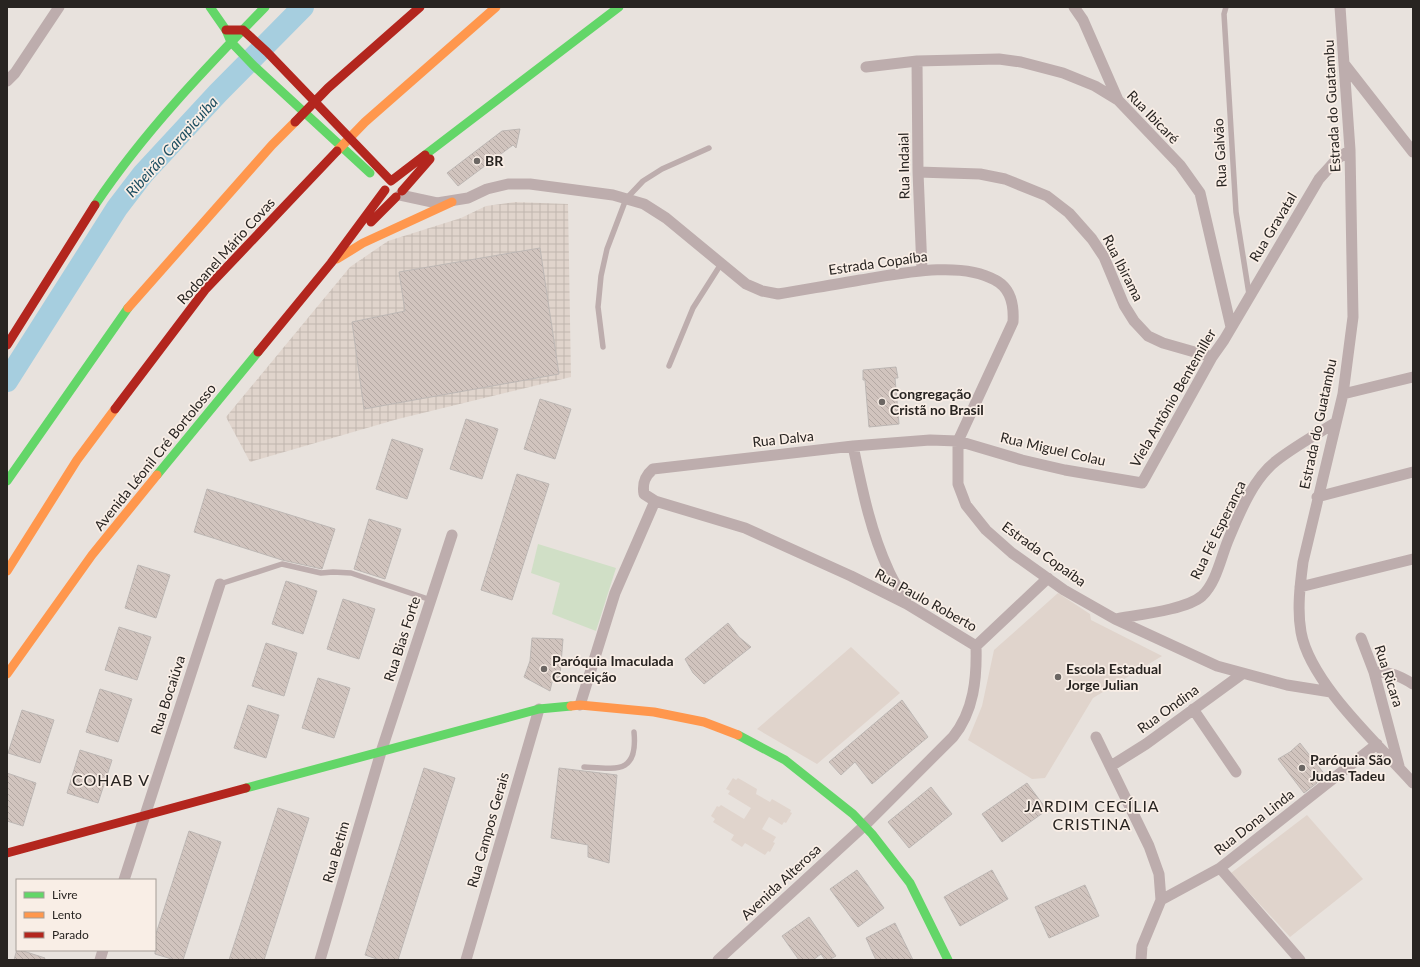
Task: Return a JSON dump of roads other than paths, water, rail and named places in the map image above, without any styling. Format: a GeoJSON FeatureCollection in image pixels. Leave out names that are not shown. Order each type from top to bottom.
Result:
{"type":"FeatureCollection","features":[{"type":"Feature","properties":{"kind":"main road"},"geometry":{"type":"LineString","coordinates":[[210,7],[226,30],[231,42],[253,65],[387,186]]}},
{"type":"Feature","properties":{"kind":"main road"},"geometry":{"type":"LineString","coordinates":[[7,345],[85,220],[128,158],[172,103],[265,7]]}},
{"type":"Feature","properties":{"kind":"main road"},"geometry":{"type":"LineString","coordinates":[[7,481],[131,303],[272,144],[328,88],[420,7]]}},
{"type":"Feature","properties":{"kind":"main road","name":"Rodoanel Mário Covas"},"geometry":{"type":"LineString","coordinates":[[7,571],[77,460],[206,290],[365,122],[496,7]]}},
{"type":"Feature","properties":{"kind":"main road"},"geometry":{"type":"LineString","coordinates":[[451,134],[619,7]]}},
{"type":"Feature","properties":{"kind":"main road"},"geometry":{"type":"LineString","coordinates":[[226,30],[243,30],[266,52],[387,186],[389,196],[399,194],[402,186],[399,182],[387,186]]}},
{"type":"Feature","properties":{"kind":"main road","name":"Avenida Léonil Cré Bortolosso"},"geometry":{"type":"LineString","coordinates":[[8,674],[92,555],[331,263],[387,186],[451,134]]}},
{"type":"Feature","properties":{"kind":"main road","name":"Avenida Léonil Cré Bortolosso"},"geometry":{"type":"LineString","coordinates":[[331,263],[399,194],[451,134]]}},
{"type":"Feature","properties":{"kind":"main road"},"geometry":{"type":"LineString","coordinates":[[331,263],[363,243],[452,202]]}},
{"type":"Feature","properties":{"kind":"main road"},"geometry":{"type":"LineString","coordinates":[[7,852],[539,709],[580,705],[654,712],[704,722],[747,740],[785,760],[853,814],[872,834],[910,883],[948,960]]}},
{"type":"Feature","properties":{"kind":"street"},"geometry":{"type":"LineString","coordinates":[[7,81],[15,73],[59,7]]}},
{"type":"Feature","properties":{"kind":"street"},"geometry":{"type":"LineString","coordinates":[[1074,7],[1083,20],[1118,100]]}},
{"type":"Feature","properties":{"kind":"street","name":"Estrada do Guatambu"},"geometry":{"type":"LineString","coordinates":[[1340,7],[1350,150],[1353,317],[1343,394],[1317,497],[1303,562],[1300,587],[1301,632],[1317,672],[1331,692],[1413,783]]}},
{"type":"Feature","properties":{"kind":"street","name":"Rua Ibicaré"},"geometry":{"type":"LineString","coordinates":[[866,67],[917,61],[999,59],[1022,62],[1063,73],[1095,86],[1118,100],[1180,165],[1200,193],[1231,327]]}},
{"type":"Feature","properties":{"kind":"street","name":"Rua Indaial"},"geometry":{"type":"LineString","coordinates":[[917,61],[918,172],[922,270]]}},
{"type":"Feature","properties":{"kind":"street"},"geometry":{"type":"LineString","coordinates":[[1345,65],[1413,152]]}},
{"type":"Feature","properties":{"kind":"street","name":"Rua Gravatal"},"geometry":{"type":"LineString","coordinates":[[1231,327],[1319,179],[1336,159],[1350,150]]}},
{"type":"Feature","properties":{"kind":"street","name":"Rua Ibirama"},"geometry":{"type":"LineString","coordinates":[[918,172],[980,174],[1005,179],[1047,196],[1069,213],[1092,238],[1104,258],[1124,305],[1134,321],[1148,336],[1163,343],[1212,357]]}},
{"type":"Feature","properties":{"kind":"street","name":"Estrada Copaíba"},"geometry":{"type":"LineString","coordinates":[[399,194],[437,203],[452,202],[468,198],[487,189],[508,184],[522,184],[566,187],[614,195],[644,204],[666,218],[746,284],[762,291],[778,294],[922,270],[977,272],[997,280],[1009,293],[1014,308],[1013,322],[958,441],[958,484],[966,505],[986,530],[1012,553],[1048,578],[1114,619],[1217,666],[1287,685],[1331,692]]}},
{"type":"Feature","properties":{"kind":"street","name":"Viela Antônio Bentemiller"},"geometry":{"type":"LineString","coordinates":[[1142,483],[1212,357],[1231,327]]}},
{"type":"Feature","properties":{"kind":"street"},"geometry":{"type":"LineString","coordinates":[[1343,394],[1413,377]]}},
{"type":"Feature","properties":{"kind":"street","name":"Rua Fé Esperança"},"geometry":{"type":"LineString","coordinates":[[1114,619],[1163,610],[1190,603],[1202,596],[1212,580],[1229,537],[1253,490],[1263,475],[1275,462],[1335,423]]}},
{"type":"Feature","properties":{"kind":"street","name":"Rua Dalva"},"geometry":{"type":"LineString","coordinates":[[655,501],[644,494],[643,489],[647,475],[653,469],[853,446],[923,440],[958,441]]}},
{"type":"Feature","properties":{"kind":"street","name":"Rua Miguel Colau"},"geometry":{"type":"LineString","coordinates":[[958,441],[1022,460],[1065,470],[1142,483]]}},
{"type":"Feature","properties":{"kind":"street"},"geometry":{"type":"LineString","coordinates":[[853,446],[867,510],[878,546],[888,570],[907,604]]}},
{"type":"Feature","properties":{"kind":"street"},"geometry":{"type":"LineString","coordinates":[[1317,497],[1413,472]]}},
{"type":"Feature","properties":{"kind":"street"},"geometry":{"type":"LineString","coordinates":[[580,705],[615,593],[655,501]]}},
{"type":"Feature","properties":{"kind":"street","name":"Rua Paulo Roberto"},"geometry":{"type":"LineString","coordinates":[[655,501],[745,528],[851,576],[907,604],[976,646],[977,671],[970,708],[963,725],[953,737],[864,826]]}},
{"type":"Feature","properties":{"kind":"street","name":"Rua Bias Forte"},"geometry":{"type":"LineString","coordinates":[[381,752],[452,535]]}},
{"type":"Feature","properties":{"kind":"street"},"geometry":{"type":"LineString","coordinates":[[1300,587],[1413,559]]}},
{"type":"Feature","properties":{"kind":"street"},"geometry":{"type":"LineString","coordinates":[[976,646],[1048,578]]}},
{"type":"Feature","properties":{"kind":"street","name":"Rua Bocaiúva"},"geometry":{"type":"LineString","coordinates":[[124,879],[220,584]]}},
{"type":"Feature","properties":{"kind":"street","name":"Rua Ricara"},"geometry":{"type":"LineString","coordinates":[[1361,638],[1374,672],[1400,768]]}},
{"type":"Feature","properties":{"kind":"street"},"geometry":{"type":"LineString","coordinates":[[1374,672],[1384,671],[1398,675],[1413,684]]}},
{"type":"Feature","properties":{"kind":"street","name":"Rua Ondina"},"geometry":{"type":"LineString","coordinates":[[1111,766],[1146,744],[1242,674]]}},
{"type":"Feature","properties":{"kind":"street","name":"Rua Campos Gerais"},"geometry":{"type":"LineString","coordinates":[[466,960],[539,709]]}},
{"type":"Feature","properties":{"kind":"street"},"geometry":{"type":"LineString","coordinates":[[1193,709],[1236,772]]}},
{"type":"Feature","properties":{"kind":"street"},"geometry":{"type":"LineString","coordinates":[[1096,737],[1149,846],[1159,874],[1162,900],[1142,946],[1141,960]]}},
{"type":"Feature","properties":{"kind":"street","name":"Rua Dona Linda"},"geometry":{"type":"LineString","coordinates":[[1162,900],[1220,868],[1378,744]]}},
{"type":"Feature","properties":{"kind":"street","name":"Rua Betim"},"geometry":{"type":"LineString","coordinates":[[320,960],[381,752]]}},
{"type":"Feature","properties":{"kind":"street","name":"Avenida Alterosa"},"geometry":{"type":"LineString","coordinates":[[718,960],[864,826]]}},
{"type":"Feature","properties":{"kind":"street"},"geometry":{"type":"LineString","coordinates":[[1220,868],[1300,960]]}},
{"type":"Feature","properties":{"kind":"lane","name":"Rua Galvão"},"geometry":{"type":"LineString","coordinates":[[1226,7],[1224,14],[1236,212],[1249,296]]}},
{"type":"Feature","properties":{"kind":"lane"},"geometry":{"type":"LineString","coordinates":[[603,347],[598,307],[601,276],[607,249],[626,199],[643,181],[662,169],[709,148]]}},
{"type":"Feature","properties":{"kind":"lane"},"geometry":{"type":"LineString","coordinates":[[668,366],[693,308],[721,264]]}},
{"type":"Feature","properties":{"kind":"lane"},"geometry":{"type":"LineString","coordinates":[[220,584],[282,564],[320,573],[351,573],[431,600]]}},
{"type":"Feature","properties":{"kind":"lane"},"geometry":{"type":"LineString","coordinates":[[584,768],[618,768],[625,765],[631,759],[635,748],[634,732]]}},
{"type":"Feature","properties":{"kind":"waterway","name":"Ribeirão Carapicuíba"},"geometry":{"type":"LineString","coordinates":[[7,381],[117,208],[143,174],[218,93],[303,7]]}},
{"type":"Feature","properties":{"kind":"place","name":"BR"},"geometry":{"type":"Point","coordinates":[477,161]}},
{"type":"Feature","properties":{"kind":"place","name":"Congregação Cristã no Brasil"},"geometry":{"type":"Point","coordinates":[882,402]}},
{"type":"Feature","properties":{"kind":"place","name":"Paróquia Imaculada Conceição"},"geometry":{"type":"Point","coordinates":[544,669]}},
{"type":"Feature","properties":{"kind":"place","name":"Escola Estadual Jorge Julian"},"geometry":{"type":"Point","coordinates":[1058,677]}},
{"type":"Feature","properties":{"kind":"place","name":"Paróquia São Judas Tadeu"},"geometry":{"type":"Point","coordinates":[1302,768]}},
{"type":"Feature","properties":{"kind":"district","name":"COHAB V"},"geometry":{"type":"Point","coordinates":[111,780]}},
{"type":"Feature","properties":{"kind":"district","name":"JARDIM CECÍLIA CRISTINA"},"geometry":{"type":"Point","coordinates":[1092,815]}}]}
